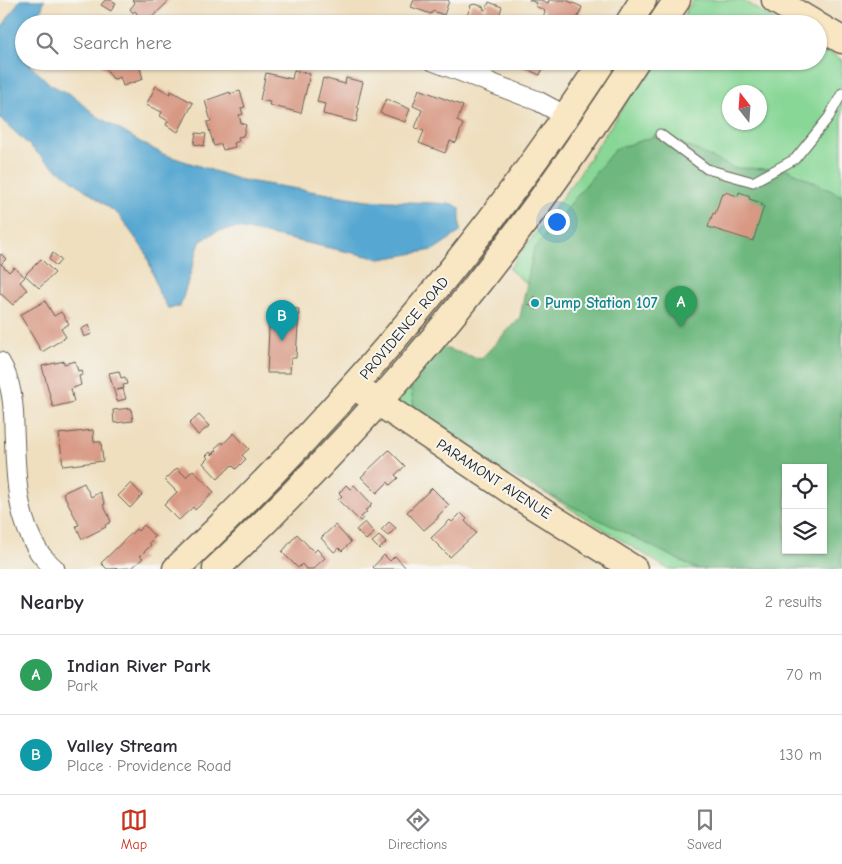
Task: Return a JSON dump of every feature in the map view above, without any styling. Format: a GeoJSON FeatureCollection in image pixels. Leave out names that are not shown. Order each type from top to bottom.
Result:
{"type":"FeatureCollection","features":[{"type":"Feature","properties":{"kind":"main road"},"geometry":{"type":"LineString","coordinates":[[634,15],[643,0]]}},
{"type":"Feature","properties":{"kind":"main road"},"geometry":{"type":"LineString","coordinates":[[667,15],[677,0]]}},
{"type":"Feature","properties":{"kind":"main road"},"geometry":{"type":"LineString","coordinates":[[775,0],[800,15]]}},
{"type":"Feature","properties":{"kind":"main road"},"geometry":{"type":"LineString","coordinates":[[827,31],[842,40]]}},
{"type":"Feature","properties":{"kind":"main road","name":"PROVIDENCE ROAD"},"geometry":{"type":"LineString","coordinates":[[176,569],[289,458],[354,387],[453,270],[515,189],[597,70]]}},
{"type":"Feature","properties":{"kind":"main road","name":"PROVIDENCE ROAD"},"geometry":{"type":"LineString","coordinates":[[216,569],[306,480],[378,402],[449,319],[505,248],[571,158],[630,70]]}},
{"type":"Feature","properties":{"kind":"main road","name":"PARAMONT AVENUE"},"geometry":{"type":"LineString","coordinates":[[354,387],[634,569]]}},
{"type":"Feature","properties":{"kind":"street"},"geometry":{"type":"LineString","coordinates":[[457,70],[538,101],[566,116]]}},
{"type":"Feature","properties":{"kind":"street"},"geometry":{"type":"LineString","coordinates":[[0,362],[4,369],[7,408],[20,506],[25,523],[40,553],[55,569]]}},
{"type":"Feature","properties":{"kind":"lane"},"geometry":{"type":"LineString","coordinates":[[660,134],[707,169],[754,182],[795,159],[829,117],[842,93]]}},
{"type":"Feature","properties":{"kind":"green space"},"geometry":{"type":"Polygon","coordinates":[[[694,0],[742,0],[766,15],[684,15],[694,0]]]}},
{"type":"Feature","properties":{"kind":"green space"},"geometry":{"type":"Polygon","coordinates":[[[827,51],[842,60],[842,569],[668,569],[398,402],[438,356],[479,374],[544,298],[509,269],[580,173],[647,70],[827,70],[827,51]]]}},
{"type":"Feature","properties":{"kind":"green space"},"geometry":{"type":"Polygon","coordinates":[[[662,134],[734,168],[787,169],[842,196],[842,569],[697,569],[444,442],[415,413],[408,374],[430,344],[481,359],[520,317],[534,249],[615,149],[662,134]]]}},
{"type":"Feature","properties":{"kind":"water"},"geometry":{"type":"Polygon","coordinates":[[[20,0],[44,0],[40,15],[15,15],[15,70],[35,70],[51,85],[70,94],[97,116],[163,154],[241,180],[367,200],[453,204],[460,208],[460,232],[433,250],[381,259],[238,228],[217,231],[200,242],[180,307],[168,308],[159,293],[146,253],[119,215],[45,160],[0,118],[0,30],[20,0]]]}},
{"type":"Feature","properties":{"kind":"building"},"geometry":{"type":"Polygon","coordinates":[[[105,0],[116,3],[111,11],[101,5],[105,0]]]}},
{"type":"Feature","properties":{"kind":"building"},"geometry":{"type":"Polygon","coordinates":[[[132,0],[170,0],[154,15],[136,15],[135,11],[133,13],[130,9],[135,3],[132,0]]]}},
{"type":"Feature","properties":{"kind":"building"},"geometry":{"type":"Polygon","coordinates":[[[414,0],[449,1],[444,15],[433,11],[431,14],[411,7],[414,0]]]}},
{"type":"Feature","properties":{"kind":"building"},"geometry":{"type":"Polygon","coordinates":[[[529,0],[541,0],[548,3],[549,0],[566,0],[582,7],[579,15],[544,15],[544,10],[535,6],[537,3],[529,0]]]}},
{"type":"Feature","properties":{"kind":"building"},"geometry":{"type":"Polygon","coordinates":[[[489,2],[502,7],[499,15],[467,15],[471,5],[475,4],[484,7],[483,9],[486,10],[489,2]]]}},
{"type":"Feature","properties":{"kind":"building"},"geometry":{"type":"Polygon","coordinates":[[[106,70],[140,70],[143,79],[123,86],[120,77],[112,78],[106,70]]]}},
{"type":"Feature","properties":{"kind":"building"},"geometry":{"type":"Polygon","coordinates":[[[294,70],[310,74],[301,113],[269,105],[270,102],[260,100],[266,73],[292,79],[294,70]]]}},
{"type":"Feature","properties":{"kind":"building"},"geometry":{"type":"Polygon","coordinates":[[[528,70],[542,70],[540,75],[528,70]]]}},
{"type":"Feature","properties":{"kind":"building"},"geometry":{"type":"Polygon","coordinates":[[[323,78],[345,84],[346,78],[363,82],[357,107],[359,108],[356,122],[323,114],[325,104],[317,102],[323,78]]]}},
{"type":"Feature","properties":{"kind":"building"},"geometry":{"type":"Polygon","coordinates":[[[156,86],[170,94],[171,91],[193,103],[178,132],[166,125],[168,121],[160,116],[162,112],[146,105],[156,86]]]}},
{"type":"Feature","properties":{"kind":"building"},"geometry":{"type":"Polygon","coordinates":[[[419,89],[463,106],[457,121],[463,124],[456,143],[450,141],[445,153],[419,143],[424,131],[415,128],[422,110],[413,106],[419,89]]]}},
{"type":"Feature","properties":{"kind":"building"},"geometry":{"type":"Polygon","coordinates":[[[240,91],[245,107],[241,108],[243,114],[239,115],[241,123],[246,125],[243,136],[238,137],[239,141],[234,143],[235,147],[223,150],[221,144],[214,146],[207,122],[211,121],[205,101],[230,92],[230,94],[240,91]]]}},
{"type":"Feature","properties":{"kind":"building"},"geometry":{"type":"Polygon","coordinates":[[[386,99],[410,109],[405,122],[380,113],[386,99]]]}},
{"type":"Feature","properties":{"kind":"building"},"geometry":{"type":"Polygon","coordinates":[[[196,133],[206,134],[204,146],[194,144],[196,133]]]}},
{"type":"Feature","properties":{"kind":"building"},"geometry":{"type":"Polygon","coordinates":[[[725,192],[738,196],[739,192],[750,196],[749,199],[762,203],[761,205],[764,206],[753,241],[708,227],[713,213],[715,214],[722,193],[725,194],[725,192]]]}},
{"type":"Feature","properties":{"kind":"building"},"geometry":{"type":"Polygon","coordinates":[[[53,253],[61,260],[56,266],[49,259],[53,253]]]}},
{"type":"Feature","properties":{"kind":"building"},"geometry":{"type":"Polygon","coordinates":[[[1,254],[6,259],[1,264],[9,272],[14,267],[25,277],[20,282],[27,290],[13,305],[0,293],[1,254]]]}},
{"type":"Feature","properties":{"kind":"building"},"geometry":{"type":"Polygon","coordinates":[[[41,259],[55,273],[39,288],[25,275],[41,259]]]}},
{"type":"Feature","properties":{"kind":"building","name":"Pump Station 107"},"geometry":{"type":"Polygon","coordinates":[[[534,296],[542,302],[537,310],[528,304],[534,296]]]}},
{"type":"Feature","properties":{"kind":"building"},"geometry":{"type":"Polygon","coordinates":[[[45,301],[54,316],[61,312],[69,324],[61,329],[66,337],[42,352],[20,315],[45,301]]]}},
{"type":"Feature","properties":{"kind":"building"},"geometry":{"type":"Polygon","coordinates":[[[270,307],[299,309],[296,358],[291,358],[290,373],[267,373],[270,307]]]}},
{"type":"Feature","properties":{"kind":"building"},"geometry":{"type":"Polygon","coordinates":[[[89,325],[92,334],[84,337],[81,329],[89,325]]]}},
{"type":"Feature","properties":{"kind":"building"},"geometry":{"type":"Polygon","coordinates":[[[64,361],[64,364],[75,361],[78,371],[82,370],[83,375],[79,376],[81,385],[71,389],[74,402],[53,407],[42,366],[64,361]]]}},
{"type":"Feature","properties":{"kind":"building"},"geometry":{"type":"Polygon","coordinates":[[[119,371],[121,378],[125,377],[127,384],[123,385],[124,388],[117,390],[123,389],[126,399],[117,401],[109,373],[119,371]]]}},
{"type":"Feature","properties":{"kind":"building"},"geometry":{"type":"Polygon","coordinates":[[[131,408],[133,421],[114,423],[113,410],[131,408]]]}},
{"type":"Feature","properties":{"kind":"building"},"geometry":{"type":"Polygon","coordinates":[[[199,415],[209,426],[198,435],[189,424],[199,415]]]}},
{"type":"Feature","properties":{"kind":"building"},"geometry":{"type":"Polygon","coordinates":[[[93,430],[94,442],[101,442],[103,461],[63,466],[59,434],[93,430]]]}},
{"type":"Feature","properties":{"kind":"building"},"geometry":{"type":"Polygon","coordinates":[[[234,433],[249,449],[242,455],[246,459],[236,469],[232,465],[218,479],[203,463],[208,458],[206,456],[210,452],[212,455],[217,450],[215,448],[222,442],[223,444],[234,433]]]}},
{"type":"Feature","properties":{"kind":"building"},"geometry":{"type":"Polygon","coordinates":[[[389,450],[405,466],[395,475],[398,478],[390,485],[388,482],[377,493],[361,477],[389,450]]]}},
{"type":"Feature","properties":{"kind":"building"},"geometry":{"type":"Polygon","coordinates":[[[177,468],[186,477],[193,470],[214,492],[195,510],[193,507],[179,520],[164,505],[177,492],[165,480],[177,468]]]}},
{"type":"Feature","properties":{"kind":"building"},"geometry":{"type":"Polygon","coordinates":[[[84,483],[91,497],[100,492],[105,504],[103,505],[111,522],[105,525],[106,527],[82,539],[76,526],[79,525],[63,493],[84,483]]]}},
{"type":"Feature","properties":{"kind":"building"},"geometry":{"type":"Polygon","coordinates":[[[131,483],[142,495],[130,508],[118,496],[131,483]]]}},
{"type":"Feature","properties":{"kind":"building"},"geometry":{"type":"Polygon","coordinates":[[[346,485],[350,489],[354,485],[372,504],[371,507],[365,510],[367,512],[361,517],[363,519],[360,521],[338,500],[342,496],[339,493],[346,485]]]}},
{"type":"Feature","properties":{"kind":"building"},"geometry":{"type":"Polygon","coordinates":[[[432,488],[449,505],[424,530],[407,512],[432,488]]]}},
{"type":"Feature","properties":{"kind":"building"},"geometry":{"type":"Polygon","coordinates":[[[461,513],[467,519],[465,521],[476,533],[450,557],[431,538],[450,520],[452,522],[461,513]]]}},
{"type":"Feature","properties":{"kind":"building"},"geometry":{"type":"Polygon","coordinates":[[[365,522],[374,533],[366,540],[356,530],[365,522]]]}},
{"type":"Feature","properties":{"kind":"building"},"geometry":{"type":"Polygon","coordinates":[[[389,522],[396,528],[388,536],[381,530],[389,522]]]}},
{"type":"Feature","properties":{"kind":"building"},"geometry":{"type":"Polygon","coordinates":[[[144,525],[155,537],[149,543],[151,545],[140,556],[143,558],[132,568],[107,569],[101,563],[136,529],[138,531],[144,525]]]}},
{"type":"Feature","properties":{"kind":"building"},"geometry":{"type":"Polygon","coordinates":[[[335,525],[351,542],[342,551],[339,548],[334,552],[321,538],[335,525]]]}},
{"type":"Feature","properties":{"kind":"building"},"geometry":{"type":"Polygon","coordinates":[[[297,534],[314,552],[317,549],[325,558],[313,569],[306,569],[302,564],[298,568],[282,552],[297,534]]]}},
{"type":"Feature","properties":{"kind":"building"},"geometry":{"type":"Polygon","coordinates":[[[379,536],[386,543],[379,549],[372,542],[379,536]]]}},
{"type":"Feature","properties":{"kind":"building"},"geometry":{"type":"Polygon","coordinates":[[[384,555],[390,561],[395,556],[407,569],[375,569],[373,567],[384,555]]]}},
{"type":"Feature","properties":{"kind":"place","name":"Pump Station 107"},"geometry":{"type":"Point","coordinates":[535,303]}},
{"type":"Feature","properties":{"kind":"place","name":"Indian River Park"},"geometry":{"type":"Point","coordinates":[681,327]}},
{"type":"Feature","properties":{"kind":"place","name":"Valley Stream"},"geometry":{"type":"Point","coordinates":[282,341]}}]}
